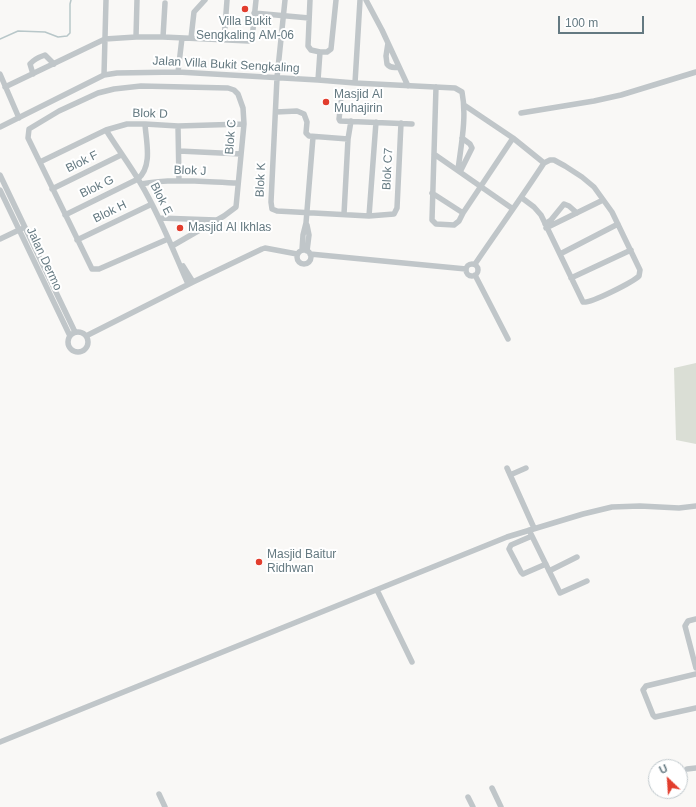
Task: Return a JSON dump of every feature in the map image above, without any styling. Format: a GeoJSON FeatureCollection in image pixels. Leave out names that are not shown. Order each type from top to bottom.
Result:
{"type":"FeatureCollection","features":[{"type":"Feature","properties":{"kind":"street"},"geometry":{"type":"LineString","coordinates":[[104,75],[106,0]]}},
{"type":"Feature","properties":{"kind":"street"},"geometry":{"type":"LineString","coordinates":[[136,37],[137,0]]}},
{"type":"Feature","properties":{"kind":"street"},"geometry":{"type":"LineString","coordinates":[[191,38],[194,12],[205,0]]}},
{"type":"Feature","properties":{"kind":"street"},"geometry":{"type":"LineString","coordinates":[[224,40],[227,0]]}},
{"type":"Feature","properties":{"kind":"street"},"geometry":{"type":"LineString","coordinates":[[5,87],[105,39],[163,37],[251,40],[256,0]]}},
{"type":"Feature","properties":{"kind":"street","name":"Blok K"},"geometry":{"type":"LineString","coordinates":[[285,0],[277,78],[272,209],[277,211],[369,216],[393,215]]}},
{"type":"Feature","properties":{"kind":"street"},"geometry":{"type":"LineString","coordinates":[[310,0],[308,46],[311,50],[320,52],[327,52],[331,48],[336,0]]}},
{"type":"Feature","properties":{"kind":"street"},"geometry":{"type":"LineString","coordinates":[[355,83],[360,0]]}},
{"type":"Feature","properties":{"kind":"street"},"geometry":{"type":"LineString","coordinates":[[366,0],[408,86]]}},
{"type":"Feature","properties":{"kind":"street"},"geometry":{"type":"LineString","coordinates":[[163,37],[165,3]]}},
{"type":"Feature","properties":{"kind":"street"},"geometry":{"type":"LineString","coordinates":[[254,13],[309,18]]}},
{"type":"Feature","properties":{"kind":"street"},"geometry":{"type":"LineString","coordinates":[[178,72],[182,38]]}},
{"type":"Feature","properties":{"kind":"street"},"geometry":{"type":"LineString","coordinates":[[388,43],[386,56],[387,64],[391,68],[399,67]]}},
{"type":"Feature","properties":{"kind":"street"},"geometry":{"type":"LineString","coordinates":[[318,80],[320,52]]}},
{"type":"Feature","properties":{"kind":"street"},"geometry":{"type":"LineString","coordinates":[[33,74],[30,64],[33,60],[40,56],[45,56],[54,64]]}},
{"type":"Feature","properties":{"kind":"street","name":"Jalan Villa Bukit Sengkaling"},"geometry":{"type":"LineString","coordinates":[[0,127],[104,75],[117,73],[178,72],[455,88],[462,92],[464,105]]}},
{"type":"Feature","properties":{"kind":"street"},"geometry":{"type":"LineString","coordinates":[[521,113],[621,95],[696,72]]}},
{"type":"Feature","properties":{"kind":"street"},"geometry":{"type":"LineString","coordinates":[[0,74],[19,118]]}},
{"type":"Feature","properties":{"kind":"street","name":"Blok C"},"geometry":{"type":"LineString","coordinates":[[40,162],[28,138],[27,133],[32,127],[58,112],[98,93],[114,89],[141,86],[228,88],[234,90],[238,94],[243,108],[244,124],[236,207],[172,246]]}},
{"type":"Feature","properties":{"kind":"street"},"geometry":{"type":"LineString","coordinates":[[436,87],[432,193],[432,218],[434,224],[446,226],[454,225],[459,221],[513,138]]}},
{"type":"Feature","properties":{"kind":"street"},"geometry":{"type":"LineString","coordinates":[[341,102],[339,120],[412,124]]}},
{"type":"Feature","properties":{"kind":"street"},"geometry":{"type":"LineString","coordinates":[[459,171],[464,105]]}},
{"type":"Feature","properties":{"kind":"street"},"geometry":{"type":"LineString","coordinates":[[464,105],[513,138],[544,162]]}},
{"type":"Feature","properties":{"kind":"street"},"geometry":{"type":"LineString","coordinates":[[276,112],[302,112],[306,116],[307,135],[313,137],[348,139]]}},
{"type":"Feature","properties":{"kind":"street"},"geometry":{"type":"LineString","coordinates":[[344,214],[348,139],[351,120]]}},
{"type":"Feature","properties":{"kind":"street"},"geometry":{"type":"LineString","coordinates":[[369,216],[376,122]]}},
{"type":"Feature","properties":{"kind":"street","name":"Blok D"},"geometry":{"type":"LineString","coordinates":[[40,162],[106,130],[127,124],[178,126],[244,124]]}},
{"type":"Feature","properties":{"kind":"street"},"geometry":{"type":"LineString","coordinates":[[140,182],[146,169],[147,162],[146,124]]}},
{"type":"Feature","properties":{"kind":"street","name":"Blok C7"},"geometry":{"type":"LineString","coordinates":[[393,215],[396,213],[397,208],[401,124]]}},
{"type":"Feature","properties":{"kind":"street"},"geometry":{"type":"LineString","coordinates":[[178,126],[179,181]]}},
{"type":"Feature","properties":{"kind":"street","name":"Blok E"},"geometry":{"type":"LineString","coordinates":[[106,130],[140,182],[190,283]]}},
{"type":"Feature","properties":{"kind":"street"},"geometry":{"type":"LineString","coordinates":[[304,252],[303,234],[306,223],[313,137]]}},
{"type":"Feature","properties":{"kind":"street"},"geometry":{"type":"LineString","coordinates":[[459,171],[472,148],[470,144],[462,138]]}},
{"type":"Feature","properties":{"kind":"street"},"geometry":{"type":"LineString","coordinates":[[179,151],[241,154]]}},
{"type":"Feature","properties":{"kind":"street"},"geometry":{"type":"LineString","coordinates":[[434,154],[513,209]]}},
{"type":"Feature","properties":{"kind":"street","name":"Blok F"},"geometry":{"type":"LineString","coordinates":[[52,189],[121,155]]}},
{"type":"Feature","properties":{"kind":"street"},"geometry":{"type":"LineString","coordinates":[[476,264],[522,198],[544,162],[554,160],[590,183],[610,208],[640,270],[639,276],[594,300],[586,303],[583,302],[537,210],[522,198]]}},
{"type":"Feature","properties":{"kind":"street"},"geometry":{"type":"LineString","coordinates":[[40,162],[92,269],[96,270],[168,239]]}},
{"type":"Feature","properties":{"kind":"street"},"geometry":{"type":"LineString","coordinates":[[0,175],[25,228],[28,244],[75,332]]}},
{"type":"Feature","properties":{"kind":"street","name":"Blok J"},"geometry":{"type":"LineString","coordinates":[[140,182],[179,181],[238,183]]}},
{"type":"Feature","properties":{"kind":"street","name":"Blok G"},"geometry":{"type":"LineString","coordinates":[[65,215],[140,182]]}},
{"type":"Feature","properties":{"kind":"street","name":"Jalan Dermo"},"geometry":{"type":"LineString","coordinates":[[0,190],[19,230],[28,244],[70,336],[67,342],[68,346],[72,351],[78,353],[84,350],[87,348],[88,342],[86,336]]}},
{"type":"Feature","properties":{"kind":"street"},"geometry":{"type":"LineString","coordinates":[[432,193],[463,213]]}},
{"type":"Feature","properties":{"kind":"street"},"geometry":{"type":"LineString","coordinates":[[546,226],[603,200]]}},
{"type":"Feature","properties":{"kind":"street","name":"Blok H"},"geometry":{"type":"LineString","coordinates":[[77,240],[152,204]]}},
{"type":"Feature","properties":{"kind":"street"},"geometry":{"type":"LineString","coordinates":[[552,222],[564,204],[569,206],[577,213]]}},
{"type":"Feature","properties":{"kind":"street"},"geometry":{"type":"LineString","coordinates":[[159,218],[216,220]]}},
{"type":"Feature","properties":{"kind":"street"},"geometry":{"type":"LineString","coordinates":[[560,254],[618,224]]}},
{"type":"Feature","properties":{"kind":"street"},"geometry":{"type":"LineString","coordinates":[[0,239],[25,228]]}},
{"type":"Feature","properties":{"kind":"street"},"geometry":{"type":"LineString","coordinates":[[70,336],[75,332],[81,332],[86,336],[190,283],[265,248],[466,269]]}},
{"type":"Feature","properties":{"kind":"street"},"geometry":{"type":"LineString","coordinates":[[571,278],[631,250]]}},
{"type":"Feature","properties":{"kind":"street"},"geometry":{"type":"LineString","coordinates":[[466,269],[470,264],[476,264]]}},
{"type":"Feature","properties":{"kind":"street"},"geometry":{"type":"LineString","coordinates":[[475,275],[478,271],[476,264]]}},
{"type":"Feature","properties":{"kind":"street"},"geometry":{"type":"LineString","coordinates":[[466,269],[468,274],[472,276],[475,275]]}},
{"type":"Feature","properties":{"kind":"street"},"geometry":{"type":"LineString","coordinates":[[475,275],[508,339]]}},
{"type":"Feature","properties":{"kind":"street"},"geometry":{"type":"LineString","coordinates":[[507,468],[532,529],[532,536],[560,593],[587,581]]}},
{"type":"Feature","properties":{"kind":"street"},"geometry":{"type":"LineString","coordinates":[[510,475],[526,468]]}},
{"type":"Feature","properties":{"kind":"street"},"geometry":{"type":"LineString","coordinates":[[0,742],[496,541],[583,514],[612,507],[640,506],[679,508],[696,506]]}},
{"type":"Feature","properties":{"kind":"street"},"geometry":{"type":"LineString","coordinates":[[532,536],[511,545],[509,549],[523,574],[546,564]]}},
{"type":"Feature","properties":{"kind":"street"},"geometry":{"type":"LineString","coordinates":[[549,571],[578,557]]}},
{"type":"Feature","properties":{"kind":"street"},"geometry":{"type":"LineString","coordinates":[[377,590],[412,662]]}},
{"type":"Feature","properties":{"kind":"street"},"geometry":{"type":"LineString","coordinates":[[696,619],[688,621],[685,626],[693,648],[696,668]]}},
{"type":"Feature","properties":{"kind":"street"},"geometry":{"type":"LineString","coordinates":[[696,674],[646,686],[644,690],[655,717],[696,708]]}},
{"type":"Feature","properties":{"kind":"street"},"geometry":{"type":"LineString","coordinates":[[492,788],[501,807]]}},
{"type":"Feature","properties":{"kind":"street"},"geometry":{"type":"LineString","coordinates":[[159,794],[165,807]]}},
{"type":"Feature","properties":{"kind":"street"},"geometry":{"type":"LineString","coordinates":[[468,797],[472,807]]}},
{"type":"Feature","properties":{"kind":"shaded area"},"geometry":{"type":"Polygon","coordinates":[[[696,363],[696,444],[676,440],[674,368],[696,363]]]}},
{"type":"Feature","properties":{"kind":"waterway"},"geometry":{"type":"LineString","coordinates":[[0,39],[18,31],[45,32],[58,37],[67,36],[70,33],[71,0]]}},
{"type":"Feature","properties":{"kind":"place","name":"Villa Bukit Sengkaling AM-06"},"geometry":{"type":"Point","coordinates":[245,9]}},
{"type":"Feature","properties":{"kind":"place","name":"Masjid Al Muhajirin"},"geometry":{"type":"Point","coordinates":[326,102]}},
{"type":"Feature","properties":{"kind":"place","name":"Masjid Al Ikhlas"},"geometry":{"type":"Point","coordinates":[180,228]}},
{"type":"Feature","properties":{"kind":"place","name":"Masjid Baitur Ridhwan"},"geometry":{"type":"Point","coordinates":[259,562]}}]}
